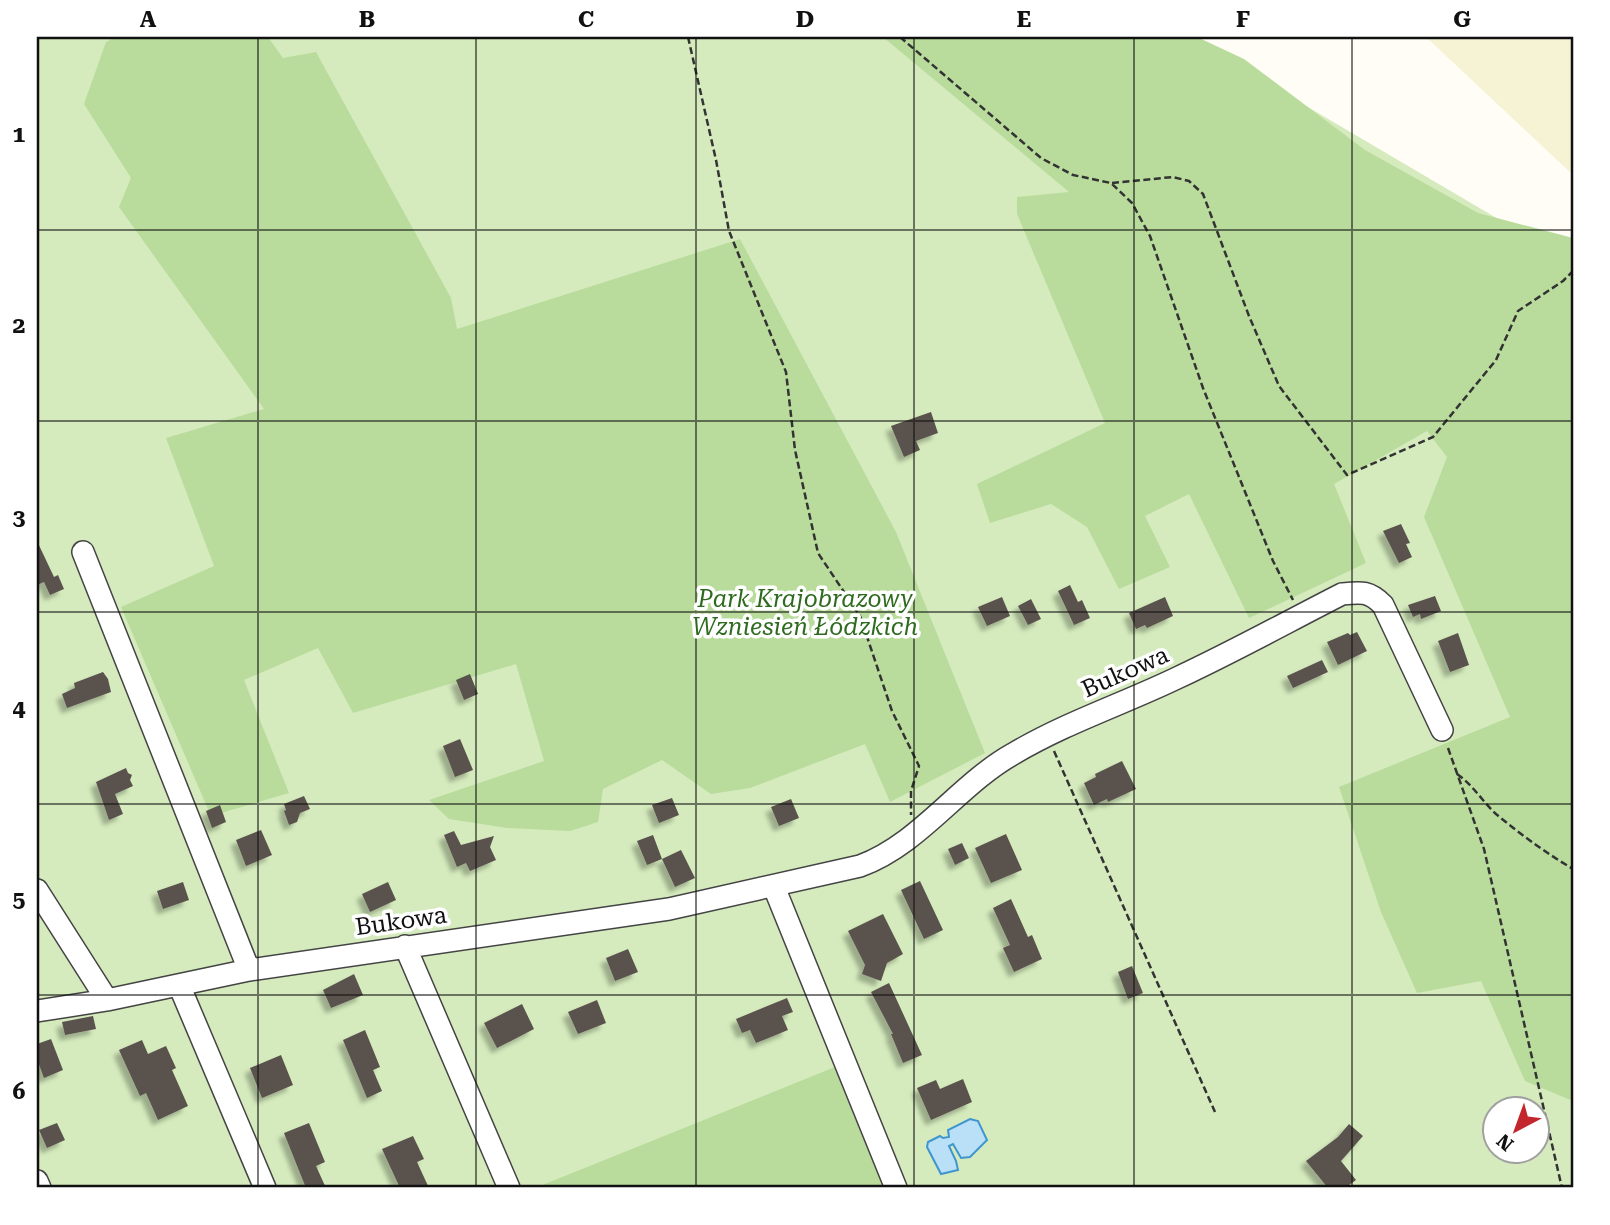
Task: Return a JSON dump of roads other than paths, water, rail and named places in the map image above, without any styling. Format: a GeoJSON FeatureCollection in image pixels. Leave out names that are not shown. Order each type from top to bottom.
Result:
{"type":"FeatureCollection","features":[{"type":"Feature","properties":{"kind":"street"},"geometry":{"type":"LineString","coordinates":[[83,552],[249,970]]}},
{"type":"Feature","properties":{"kind":"street","name":"Bukowa"},"geometry":{"type":"LineString","coordinates":[[37,1011],[107,1000],[249,970],[669,909],[774,887],[875,860],[915,832],[986,772],[1046,735],[1176,679],[1342,594],[1360,592],[1373,595],[1383,605],[1442,730]]}},
{"type":"Feature","properties":{"kind":"street"},"geometry":{"type":"LineString","coordinates":[[774,887],[896,1188]]}},
{"type":"Feature","properties":{"kind":"street"},"geometry":{"type":"LineString","coordinates":[[37,890],[107,1000]]}},
{"type":"Feature","properties":{"kind":"street"},"geometry":{"type":"LineString","coordinates":[[405,946],[509,1188]]}},
{"type":"Feature","properties":{"kind":"street"},"geometry":{"type":"LineString","coordinates":[[179,985],[265,1188]]}},
{"type":"Feature","properties":{"kind":"street"},"geometry":{"type":"LineString","coordinates":[[37,1181],[40,1188]]}},
{"type":"Feature","properties":{"kind":"water"},"geometry":{"type":"Polygon","coordinates":[[[970,1119],[978,1121],[987,1140],[970,1157],[961,1158],[953,1144],[949,1146],[958,1170],[941,1174],[927,1147],[928,1142],[940,1136],[949,1137],[948,1130],[970,1119]]]}},
{"type":"Feature","properties":{"kind":"park label","name":"Park Krajobrazowy Wzniesień Łódzkich"},"geometry":{"type":"Point","coordinates":[805,613]}}]}
